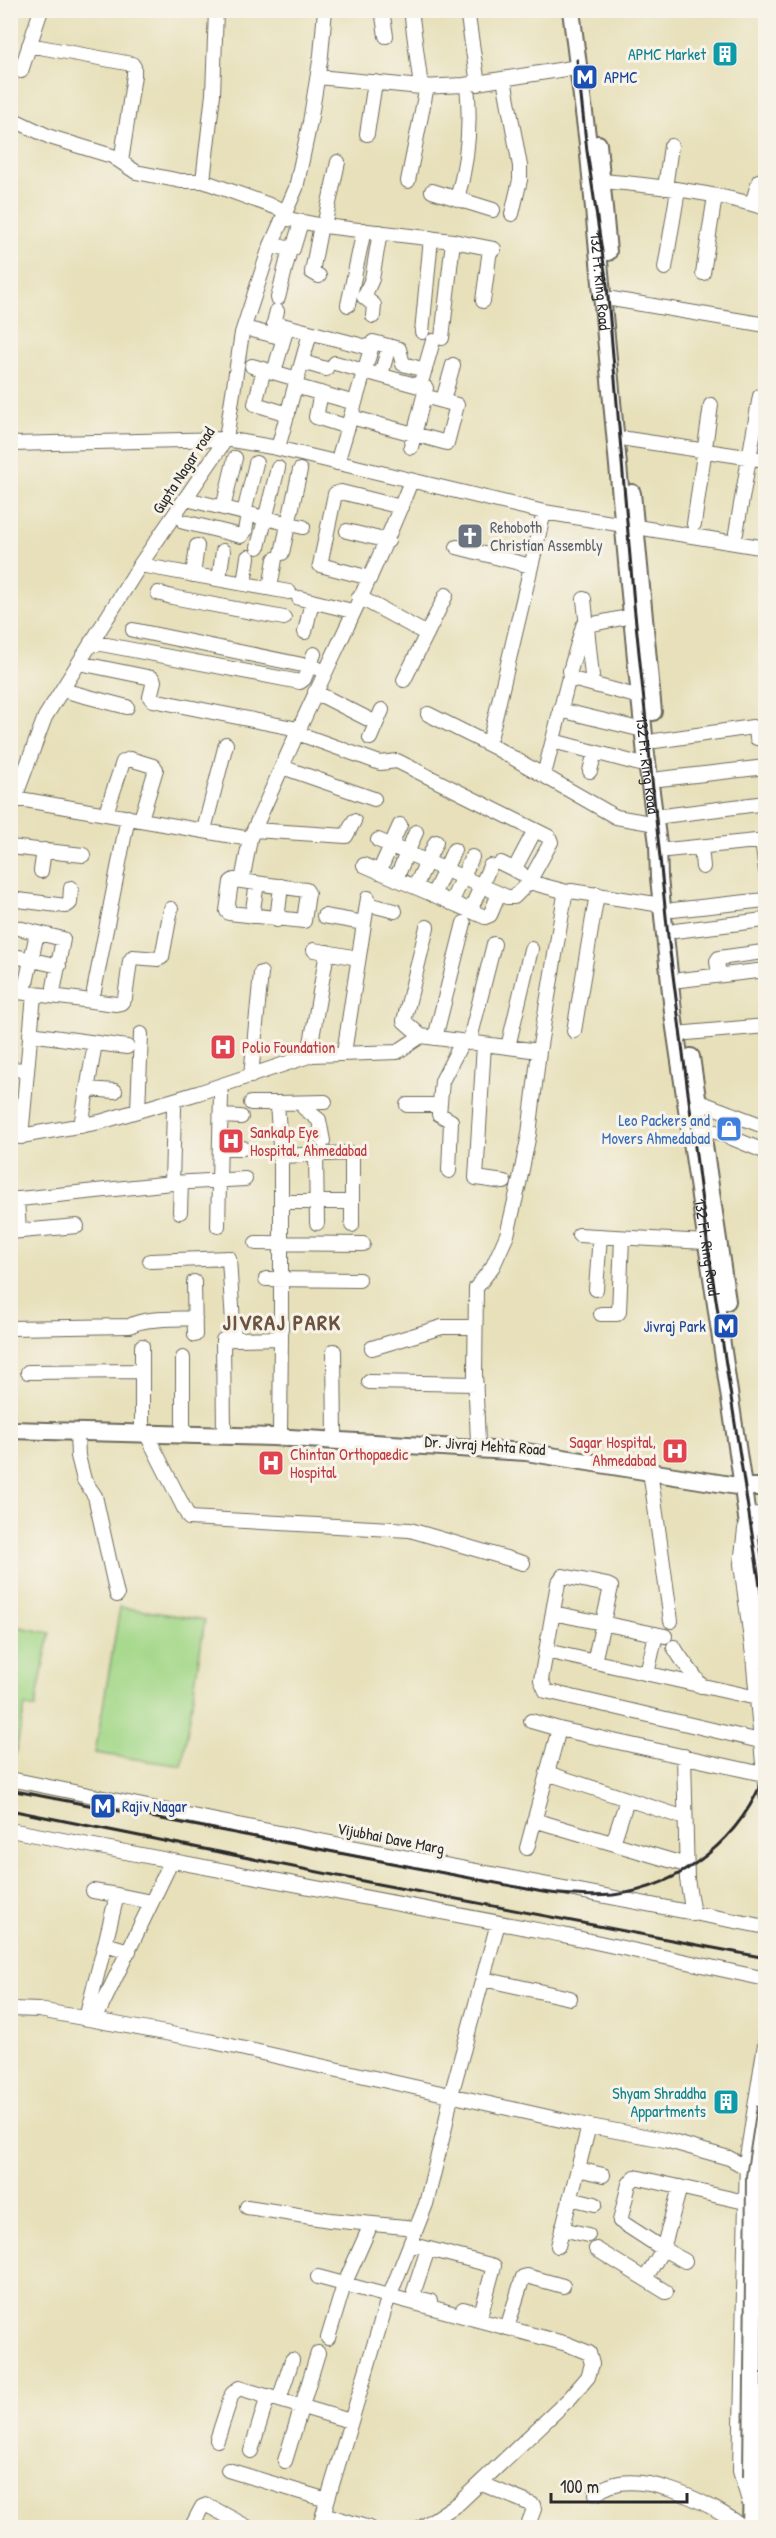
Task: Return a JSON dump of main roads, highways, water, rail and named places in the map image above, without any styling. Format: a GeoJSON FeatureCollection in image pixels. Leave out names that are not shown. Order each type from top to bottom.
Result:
{"type":"FeatureCollection","features":[{"type":"Feature","properties":{"kind":"main road","name":"132 Ft. Ring Road"},"geometry":{"type":"LineString","coordinates":[[571,10],[588,144],[599,284],[631,527],[649,735],[647,766],[667,850],[668,907],[675,931],[680,980],[681,1033],[702,1129],[754,1483],[752,1516],[757,1558]]}},
{"type":"Feature","properties":{"kind":"main road","name":"132 Ft. Ring Road"},"geometry":{"type":"LineString","coordinates":[[581,10],[603,181],[612,299],[627,439],[633,616],[640,697],[660,779],[660,820],[668,907],[706,1242],[754,1483]]}},
{"type":"Feature","properties":{"kind":"main road","name":"Dr. Jivraj Mehta Road"},"geometry":{"type":"LineString","coordinates":[[10,1425],[145,1432],[183,1429],[280,1432],[523,1445],[670,1467],[754,1483]]}},
{"type":"Feature","properties":{"kind":"main road"},"geometry":{"type":"LineString","coordinates":[[10,1430],[273,1437],[502,1450],[754,1483]]}},
{"type":"Feature","properties":{"kind":"main road"},"geometry":{"type":"LineString","coordinates":[[757,1558],[765,1579]]}},
{"type":"Feature","properties":{"kind":"main road"},"geometry":{"type":"LineString","coordinates":[[757,1558],[765,1661]]}},
{"type":"Feature","properties":{"kind":"main road"},"geometry":{"type":"LineString","coordinates":[[758,2477],[755,2177],[765,2107]]}},
{"type":"Feature","properties":{"kind":"main road"},"geometry":{"type":"LineString","coordinates":[[757,2520],[765,2338]]}},
{"type":"Feature","properties":{"kind":"railway"},"geometry":{"type":"LineString","coordinates":[[577,60],[587,151],[607,285],[634,604],[668,936],[707,1241],[766,1625]]}},
{"type":"Feature","properties":{"kind":"railway"},"geometry":{"type":"LineString","coordinates":[[10,1790],[543,1892],[604,1896],[638,1890],[663,1882],[686,1870],[707,1855],[743,1817],[766,1770]]}},
{"type":"Feature","properties":{"kind":"railway"},"geometry":{"type":"LineString","coordinates":[[10,1810],[378,1884],[766,1958]]}},
{"type":"Feature","properties":{"kind":"place","name":"APMC Market"},"geometry":{"type":"Point","coordinates":[725,54]}},
{"type":"Feature","properties":{"kind":"place","name":"APMC"},"geometry":{"type":"Point","coordinates":[585,77]}},
{"type":"Feature","properties":{"kind":"place","name":"Rehoboth Christian Assembly"},"geometry":{"type":"Point","coordinates":[470,536]}},
{"type":"Feature","properties":{"kind":"place","name":"Polio Foundation"},"geometry":{"type":"Point","coordinates":[223,1047]}},
{"type":"Feature","properties":{"kind":"place","name":"Leo Packers and Movers Ahmedabad"},"geometry":{"type":"Point","coordinates":[729,1129]}},
{"type":"Feature","properties":{"kind":"place","name":"Sankalp Eye Hospital, Ahmedabad"},"geometry":{"type":"Point","coordinates":[231,1141]}},
{"type":"Feature","properties":{"kind":"place","name":"Jivraj Park"},"geometry":{"type":"Point","coordinates":[726,1326]}},
{"type":"Feature","properties":{"kind":"place","name":"Sagar Hospital, Ahmedabad"},"geometry":{"type":"Point","coordinates":[675,1451]}},
{"type":"Feature","properties":{"kind":"place","name":"Chintan Orthopaedic Hospital"},"geometry":{"type":"Point","coordinates":[271,1463]}},
{"type":"Feature","properties":{"kind":"place","name":"Rajiv Nagar"},"geometry":{"type":"Point","coordinates":[103,1806]}},
{"type":"Feature","properties":{"kind":"place","name":"Shyam Shraddha Appartments"},"geometry":{"type":"Point","coordinates":[726,2102]}},
{"type":"Feature","properties":{"kind":"district","name":"JIVRAJ PARK"},"geometry":{"type":"Point","coordinates":[282,1322]}}]}
